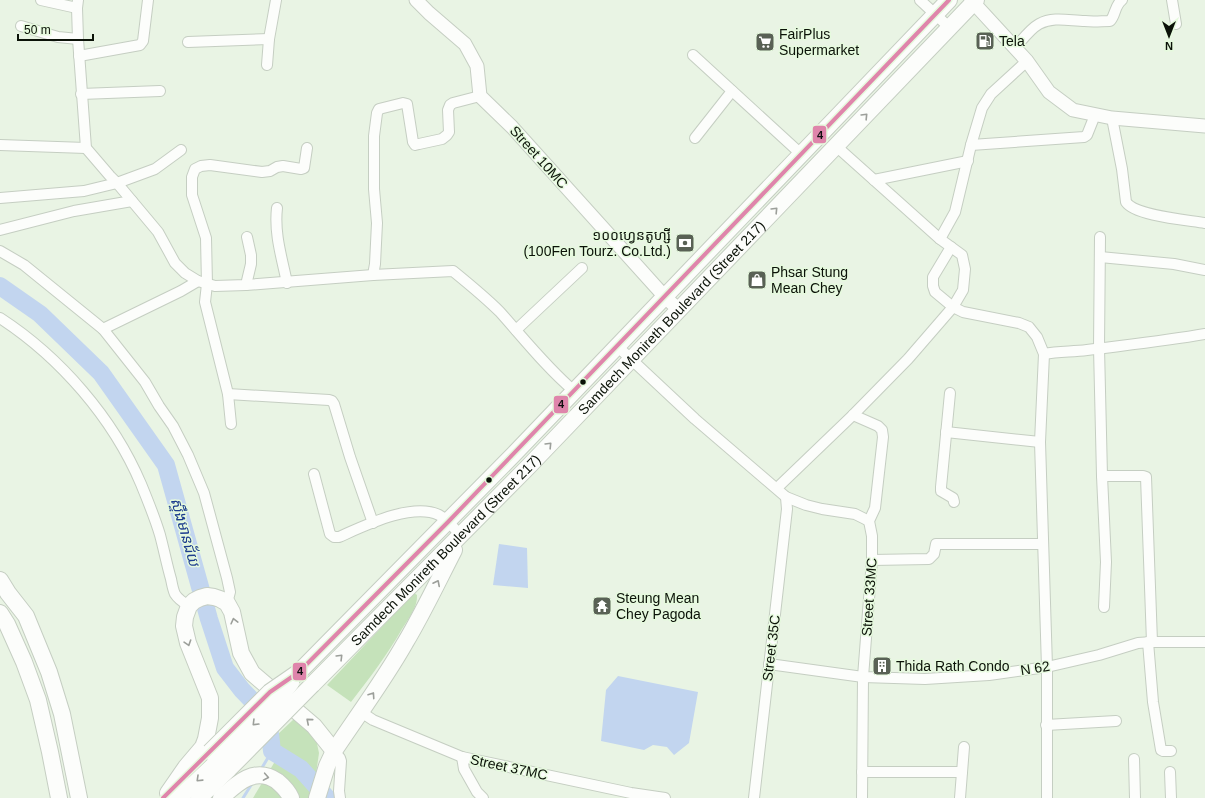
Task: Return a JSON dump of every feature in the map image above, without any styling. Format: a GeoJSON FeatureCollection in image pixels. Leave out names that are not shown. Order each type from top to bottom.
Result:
{"type":"FeatureCollection","features":[{"type":"Feature","properties":{"kind":"main road","name":"Samdech Monireth Boulevard (Street 217)"},"geometry":{"type":"LineString","coordinates":[[219,761],[278,700],[299,672],[448,522],[949,0]]}},
{"type":"Feature","properties":{"kind":"main road","name":"Samdech Monireth Boulevard (Street 217)"},"geometry":{"type":"LineString","coordinates":[[219,761],[312,685],[461,536],[950,28],[974,1]]}},
{"type":"Feature","properties":{"kind":"main road"},"geometry":{"type":"LineString","coordinates":[[317,798],[327,766],[334,751],[405,643],[420,617],[461,536]]}},
{"type":"Feature","properties":{"kind":"main road"},"geometry":{"type":"LineString","coordinates":[[4,586],[48,698],[59,798]]}},
{"type":"Feature","properties":{"kind":"main road"},"geometry":{"type":"LineString","coordinates":[[4,586],[26,616],[49,672],[62,714],[79,798]]}},
{"type":"Feature","properties":{"kind":"main road"},"geometry":{"type":"LineString","coordinates":[[170,796],[186,767],[203,747],[210,718],[210,698],[188,643],[184,626],[185,617],[189,606],[194,601],[207,596],[226,602],[232,612],[241,653],[252,673],[314,726],[334,751]]}},
{"type":"Feature","properties":{"kind":"main road"},"geometry":{"type":"LineString","coordinates":[[0,614],[7,624],[31,681],[55,751],[69,798]]}},
{"type":"Feature","properties":{"kind":"main road"},"geometry":{"type":"LineString","coordinates":[[0,629],[29,704],[41,754],[49,798]]}},
{"type":"Feature","properties":{"kind":"main road"},"geometry":{"type":"LineString","coordinates":[[170,796],[219,761]]}},
{"type":"Feature","properties":{"kind":"main road"},"geometry":{"type":"LineString","coordinates":[[199,798],[219,761]]}},
{"type":"Feature","properties":{"kind":"main road"},"geometry":{"type":"LineString","coordinates":[[221,798],[243,780],[252,776],[263,775],[273,778],[286,789],[291,798]]}},
{"type":"Feature","properties":{"kind":"street"},"geometry":{"type":"LineString","coordinates":[[42,0],[78,4],[81,94],[86,148],[158,232],[175,263],[185,273],[202,282],[215,286],[453,271],[499,312],[558,378],[574,391]]}},
{"type":"Feature","properties":{"kind":"street"},"geometry":{"type":"LineString","coordinates":[[79,56],[140,45],[143,41],[148,0]]}},
{"type":"Feature","properties":{"kind":"street"},"geometry":{"type":"LineString","coordinates":[[267,65],[269,39],[276,0]]}},
{"type":"Feature","properties":{"kind":"street"},"geometry":{"type":"LineString","coordinates":[[373,275],[377,223],[374,194],[374,136],[377,113],[379,109],[383,107],[407,104],[413,142],[415,145],[442,139],[448,132],[448,110],[450,105],[480,96],[477,66],[465,44],[416,0]]}},
{"type":"Feature","properties":{"kind":"street"},"geometry":{"type":"LineString","coordinates":[[920,0],[950,28]]}},
{"type":"Feature","properties":{"kind":"street"},"geometry":{"type":"LineString","coordinates":[[1015,48],[1033,28],[1040,23],[1058,19],[1086,22],[1110,21],[1114,17],[1115,10],[1122,0]]}},
{"type":"Feature","properties":{"kind":"street"},"geometry":{"type":"LineString","coordinates":[[1172,0],[1176,24]]}},
{"type":"Feature","properties":{"kind":"street"},"geometry":{"type":"LineString","coordinates":[[974,1],[1027,60],[1049,92],[1073,110],[1112,118],[1205,126]]}},
{"type":"Feature","properties":{"kind":"street"},"geometry":{"type":"LineString","coordinates":[[21,26],[58,37],[78,39]]}},
{"type":"Feature","properties":{"kind":"street"},"geometry":{"type":"LineString","coordinates":[[188,42],[269,39]]}},
{"type":"Feature","properties":{"kind":"street"},"geometry":{"type":"LineString","coordinates":[[693,55],[801,154]]}},
{"type":"Feature","properties":{"kind":"street"},"geometry":{"type":"LineString","coordinates":[[940,239],[955,212],[971,145],[982,108],[991,94],[1027,60]]}},
{"type":"Feature","properties":{"kind":"street"},"geometry":{"type":"LineString","coordinates":[[81,94],[160,91]]}},
{"type":"Feature","properties":{"kind":"street"},"geometry":{"type":"LineString","coordinates":[[695,138],[732,91]]}},
{"type":"Feature","properties":{"kind":"street","name":"Street 10MC"},"geometry":{"type":"LineString","coordinates":[[480,96],[512,126],[665,297],[679,310]]}},
{"type":"Feature","properties":{"kind":"street"},"geometry":{"type":"LineString","coordinates":[[971,145],[1084,137],[1087,135],[1095,115]]}},
{"type":"Feature","properties":{"kind":"street"},"geometry":{"type":"LineString","coordinates":[[1112,118],[1122,169],[1126,202],[1128,206],[1141,212],[1205,223]]}},
{"type":"Feature","properties":{"kind":"street"},"geometry":{"type":"LineString","coordinates":[[0,145],[86,148]]}},
{"type":"Feature","properties":{"kind":"street"},"geometry":{"type":"LineString","coordinates":[[777,488],[854,415],[908,359],[952,307],[963,290],[965,269],[962,255],[940,239],[836,146]]}},
{"type":"Feature","properties":{"kind":"street"},"geometry":{"type":"LineString","coordinates":[[231,424],[228,394],[205,302],[202,282],[206,238],[192,195],[192,177],[195,169],[201,166],[210,165],[262,172],[270,171],[277,167],[283,166],[301,169],[306,166],[307,148]]}},
{"type":"Feature","properties":{"kind":"street"},"geometry":{"type":"LineString","coordinates":[[0,198],[84,191],[117,183],[155,169],[181,150]]}},
{"type":"Feature","properties":{"kind":"street"},"geometry":{"type":"LineString","coordinates":[[874,180],[968,162]]}},
{"type":"Feature","properties":{"kind":"street"},"geometry":{"type":"LineString","coordinates":[[0,230],[74,211],[132,201]]}},
{"type":"Feature","properties":{"kind":"street"},"geometry":{"type":"LineString","coordinates":[[277,208],[275,220],[276,232],[288,282]]}},
{"type":"Feature","properties":{"kind":"street"},"geometry":{"type":"LineString","coordinates":[[246,285],[251,264],[247,237]]}},
{"type":"Feature","properties":{"kind":"street"},"geometry":{"type":"LineString","coordinates":[[1100,237],[1099,348],[1106,562],[1104,607]]}},
{"type":"Feature","properties":{"kind":"street"},"geometry":{"type":"LineString","coordinates":[[951,247],[933,277],[935,292],[952,307],[963,312],[1019,323],[1029,327],[1037,337],[1044,354],[1040,442],[1047,667],[1047,798]]}},
{"type":"Feature","properties":{"kind":"street"},"geometry":{"type":"LineString","coordinates":[[0,251],[30,270],[103,329],[145,382],[173,426],[188,455],[204,493],[230,592],[226,602]]}},
{"type":"Feature","properties":{"kind":"street"},"geometry":{"type":"LineString","coordinates":[[1100,257],[1174,264],[1205,270]]}},
{"type":"Feature","properties":{"kind":"street"},"geometry":{"type":"LineString","coordinates":[[516,330],[582,268]]}},
{"type":"Feature","properties":{"kind":"street"},"geometry":{"type":"LineString","coordinates":[[103,329],[202,282]]}},
{"type":"Feature","properties":{"kind":"street"},"geometry":{"type":"LineString","coordinates":[[0,318],[34,344],[72,379],[103,418],[126,454],[151,508],[160,534],[175,593],[189,606]]}},
{"type":"Feature","properties":{"kind":"street"},"geometry":{"type":"LineString","coordinates":[[1044,354],[1158,342],[1205,334]]}},
{"type":"Feature","properties":{"kind":"street"},"geometry":{"type":"LineString","coordinates":[[617,346],[695,419],[786,497],[806,505],[822,509],[855,514],[869,521]]}},
{"type":"Feature","properties":{"kind":"street"},"geometry":{"type":"LineString","coordinates":[[950,393],[941,491],[953,498],[954,502]]}},
{"type":"Feature","properties":{"kind":"street"},"geometry":{"type":"LineString","coordinates":[[228,394],[332,401],[373,523]]}},
{"type":"Feature","properties":{"kind":"street","name":"Street 33MC"},"geometry":{"type":"LineString","coordinates":[[854,415],[878,426],[882,430],[883,437],[875,508],[869,521],[872,536],[872,560],[863,677],[862,798]]}},
{"type":"Feature","properties":{"kind":"street"},"geometry":{"type":"LineString","coordinates":[[946,432],[1040,442]]}},
{"type":"Feature","properties":{"kind":"street"},"geometry":{"type":"LineString","coordinates":[[314,474],[330,534],[334,537],[339,537],[399,514],[417,511],[430,512],[440,515],[461,536]]}},
{"type":"Feature","properties":{"kind":"street"},"geometry":{"type":"LineString","coordinates":[[1102,476],[1146,477],[1153,702],[1161,750],[1171,750]]}},
{"type":"Feature","properties":{"kind":"street","name":"Street 35C"},"geometry":{"type":"LineString","coordinates":[[754,798],[787,509],[786,497]]}},
{"type":"Feature","properties":{"kind":"street"},"geometry":{"type":"LineString","coordinates":[[872,560],[929,559],[934,554],[936,544],[1043,544]]}},
{"type":"Feature","properties":{"kind":"street","name":"N 62"},"geometry":{"type":"LineString","coordinates":[[769,664],[863,677],[925,679],[989,675],[1047,667],[1099,655],[1138,643],[1205,642]]}},
{"type":"Feature","properties":{"kind":"street","name":"Street 37MC"},"geometry":{"type":"LineString","coordinates":[[361,712],[373,720],[462,757],[631,793],[665,798]]}},
{"type":"Feature","properties":{"kind":"street"},"geometry":{"type":"LineString","coordinates":[[1046,724],[1116,721]]}},
{"type":"Feature","properties":{"kind":"street"},"geometry":{"type":"LineString","coordinates":[[960,798],[964,747]]}},
{"type":"Feature","properties":{"kind":"street"},"geometry":{"type":"LineString","coordinates":[[334,751],[341,761],[340,798]]}},
{"type":"Feature","properties":{"kind":"street"},"geometry":{"type":"LineString","coordinates":[[462,757],[464,769],[477,792],[483,798]]}},
{"type":"Feature","properties":{"kind":"street"},"geometry":{"type":"LineString","coordinates":[[1134,759],[1135,798]]}},
{"type":"Feature","properties":{"kind":"street"},"geometry":{"type":"LineString","coordinates":[[862,772],[962,772]]}},
{"type":"Feature","properties":{"kind":"street"},"geometry":{"type":"LineString","coordinates":[[1170,772],[1171,798]]}},
{"type":"Feature","properties":{"kind":"green space"},"geometry":{"type":"Polygon","coordinates":[[[414,593],[417,595],[417,599],[412,613],[371,676],[351,702],[327,685],[414,593]]]}},
{"type":"Feature","properties":{"kind":"green space"},"geometry":{"type":"Polygon","coordinates":[[[294,719],[316,739],[319,753],[316,774],[306,763],[278,746],[277,735],[294,719]]]}},
{"type":"Feature","properties":{"kind":"green space"},"geometry":{"type":"Polygon","coordinates":[[[277,758],[301,775],[312,787],[309,798],[253,798],[277,758]]]}},
{"type":"Feature","properties":{"kind":"water"},"geometry":{"type":"Polygon","coordinates":[[[499,544],[527,548],[528,588],[493,585],[499,544]]]}},
{"type":"Feature","properties":{"kind":"water"},"geometry":{"type":"Polygon","coordinates":[[[618,676],[698,692],[689,743],[674,755],[667,747],[653,745],[644,750],[601,741],[606,690],[618,676]]]}},
{"type":"Feature","properties":{"kind":"waterway","name":"ស្ទឹងមានជ័យ"},"geometry":{"type":"LineString","coordinates":[[0,286],[40,314],[101,373],[166,465],[209,619],[225,668],[242,690],[268,717],[272,751],[301,769],[327,798]]}},
{"type":"Feature","properties":{"kind":"waterway"},"geometry":{"type":"LineString","coordinates":[[260,771],[272,751]]}},
{"type":"Feature","properties":{"kind":"waterway"},"geometry":{"type":"LineString","coordinates":[[243,798],[253,782]]}},
{"type":"Feature","properties":{"kind":"transit line","name":"4"},"geometry":{"type":"LineString","coordinates":[[163,798],[270,692],[299,672],[448,522],[949,0]]}},
{"type":"Feature","properties":{"kind":"place","name":"Tela"},"geometry":{"type":"Point","coordinates":[985,41]}},
{"type":"Feature","properties":{"kind":"place","name":"FairPlus Supermarket"},"geometry":{"type":"Point","coordinates":[765,42]}},
{"type":"Feature","properties":{"kind":"place","name":"១០០ហ្វេនតូហ្ស៊ី (100Fen Tourz. Co.Ltd.)"},"geometry":{"type":"Point","coordinates":[685,243]}},
{"type":"Feature","properties":{"kind":"place","name":"Phsar Stung Mean Chey"},"geometry":{"type":"Point","coordinates":[757,280]}},
{"type":"Feature","properties":{"kind":"place","name":"Steung Mean Chey Pagoda"},"geometry":{"type":"Point","coordinates":[602,606]}},
{"type":"Feature","properties":{"kind":"place","name":"Thida Rath Condo"},"geometry":{"type":"Point","coordinates":[882,666]}}]}
